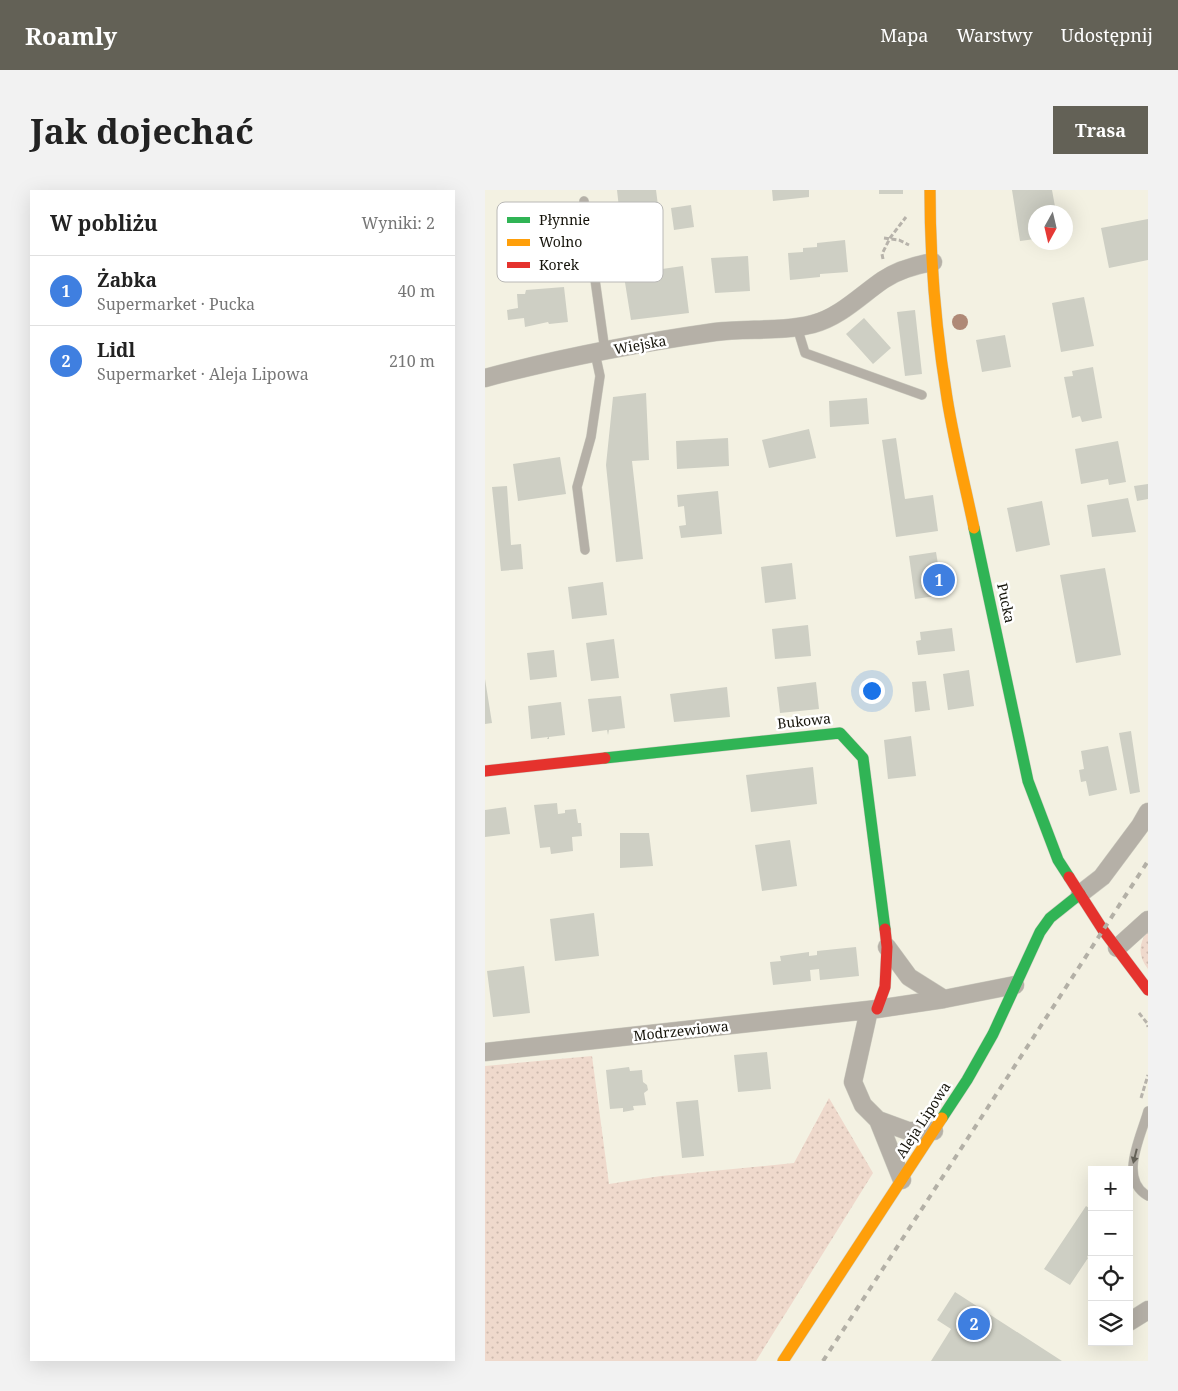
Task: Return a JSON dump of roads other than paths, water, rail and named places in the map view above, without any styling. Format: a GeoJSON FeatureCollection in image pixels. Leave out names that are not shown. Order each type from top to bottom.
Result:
{"type":"FeatureCollection","features":[{"type":"Feature","properties":{"kind":"street","name":"Pucka"},"geometry":{"type":"LineString","coordinates":[[929,190],[938,335],[947,400],[1028,781],[1058,860],[1117,948],[1148,990]]}},
{"type":"Feature","properties":{"kind":"street","name":"Wiejska"},"geometry":{"type":"LineString","coordinates":[[485,378],[600,352],[717,332],[797,327],[815,324],[838,314],[885,279],[919,264],[933,262]]}},
{"type":"Feature","properties":{"kind":"street","name":"Bukowa"},"geometry":{"type":"LineString","coordinates":[[485,771],[840,732],[863,758],[887,947],[885,987],[873,1009]]}},
{"type":"Feature","properties":{"kind":"street"},"geometry":{"type":"LineString","coordinates":[[1080,894],[1102,877],[1140,826],[1148,812]]}},
{"type":"Feature","properties":{"kind":"street","name":"Aleja Lipowa"},"geometry":{"type":"LineString","coordinates":[[783,1361],[967,1080],[993,1034],[1040,932],[1050,918],[1080,894]]}},
{"type":"Feature","properties":{"kind":"street"},"geometry":{"type":"LineString","coordinates":[[1117,948],[1148,920]]}},
{"type":"Feature","properties":{"kind":"street"},"geometry":{"type":"LineString","coordinates":[[887,947],[909,977],[944,999]]}},
{"type":"Feature","properties":{"kind":"street","name":"Modrzewiowa"},"geometry":{"type":"LineString","coordinates":[[485,1052],[873,1009],[944,999],[1015,985]]}},
{"type":"Feature","properties":{"kind":"street"},"geometry":{"type":"LineString","coordinates":[[873,1009],[853,1082],[863,1105],[878,1120],[902,1180]]}},
{"type":"Feature","properties":{"kind":"street"},"geometry":{"type":"LineString","coordinates":[[878,1120],[908,1131],[934,1130]]}},
{"type":"Feature","properties":{"kind":"street"},"geometry":{"type":"LineString","coordinates":[[1133,1319],[1148,1310]]}},
{"type":"Feature","properties":{"kind":"lane"},"geometry":{"type":"LineString","coordinates":[[585,550],[577,487],[591,437],[600,376],[600,352],[593,282]]}},
{"type":"Feature","properties":{"kind":"lane"},"geometry":{"type":"LineString","coordinates":[[797,327],[805,353],[922,395]]}},
{"type":"Feature","properties":{"kind":"lane"},"geometry":{"type":"LineString","coordinates":[[1148,1111],[1132,1167],[1137,1186],[1141,1192],[1148,1196]]}},
{"type":"Feature","properties":{"kind":"railway"},"geometry":{"type":"LineString","coordinates":[[823,1361],[1148,861]]}},
{"type":"Feature","properties":{"kind":"place","name":"Żabka"},"geometry":{"type":"Point","coordinates":[939,580]}},
{"type":"Feature","properties":{"kind":"place","name":"Lidl"},"geometry":{"type":"Point","coordinates":[974,1324]}}]}
